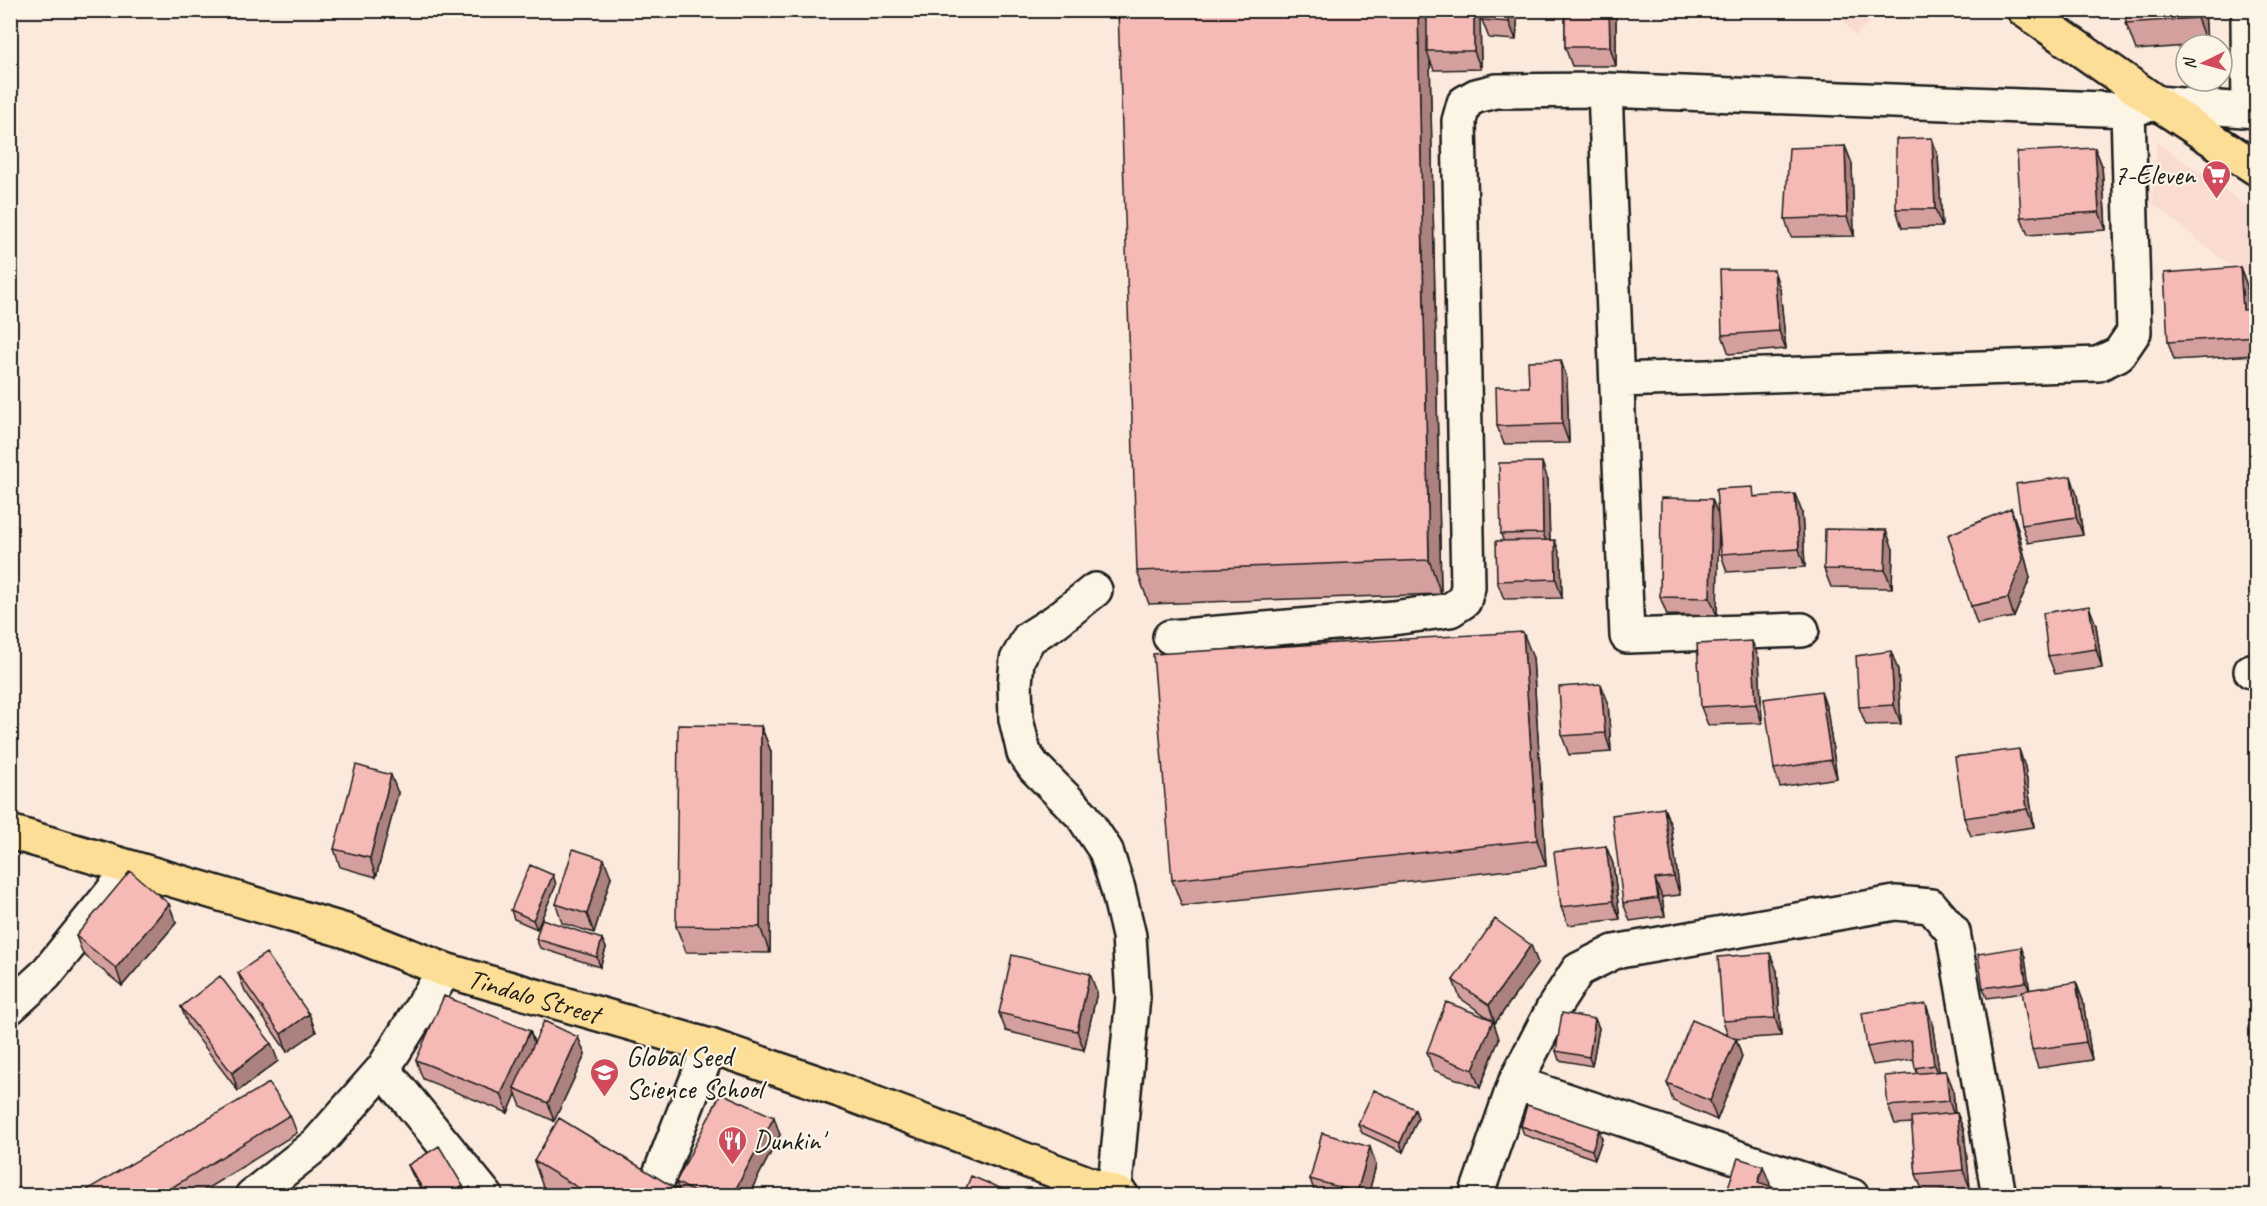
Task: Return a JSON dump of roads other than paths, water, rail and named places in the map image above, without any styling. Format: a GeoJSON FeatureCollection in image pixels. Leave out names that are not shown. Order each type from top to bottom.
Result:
{"type":"FeatureCollection","features":[{"type":"Feature","properties":{"kind":"main road"},"geometry":{"type":"LineString","coordinates":[[2024,10],[2143,106],[2256,168]]}},
{"type":"Feature","properties":{"kind":"main road","name":"Tindalo Street"},"geometry":{"type":"LineString","coordinates":[[10,832],[346,931],[445,970],[710,1046],[838,1090],[1117,1195]]}},
{"type":"Feature","properties":{"kind":"street"},"geometry":{"type":"LineString","coordinates":[[1170,637],[1393,618],[1450,610],[1464,601],[1468,587],[1459,121],[1464,103],[1476,96],[1496,91],[1605,90],[2253,111],[2248,21],[2256,21]]}},
{"type":"Feature","properties":{"kind":"street"},"geometry":{"type":"LineString","coordinates":[[1605,90],[1627,636],[1802,630]]}},
{"type":"Feature","properties":{"kind":"street"},"geometry":{"type":"LineString","coordinates":[[1618,380],[2098,364],[2120,354],[2134,332],[2143,106]]}},
{"type":"Feature","properties":{"kind":"street"},"geometry":{"type":"LineString","coordinates":[[1095,590],[1056,621],[1029,638],[1017,660],[1016,718],[1024,753],[1054,790],[1082,815],[1106,850],[1129,936],[1133,997],[1117,1195]]}},
{"type":"Feature","properties":{"kind":"street"},"geometry":{"type":"LineString","coordinates":[[10,1007],[45,975],[131,869]]}},
{"type":"Feature","properties":{"kind":"street"},"geometry":{"type":"LineString","coordinates":[[1476,1196],[1515,1083],[1554,1007],[1578,970],[1614,952],[1895,903],[1931,906],[1953,932],[1999,1196]]}},
{"type":"Feature","properties":{"kind":"street"},"geometry":{"type":"LineString","coordinates":[[252,1196],[317,1144],[383,1069],[445,970]]}},
{"type":"Feature","properties":{"kind":"street"},"geometry":{"type":"LineString","coordinates":[[655,1187],[710,1046]]}},
{"type":"Feature","properties":{"kind":"street"},"geometry":{"type":"LineString","coordinates":[[383,1069],[486,1196]]}},
{"type":"Feature","properties":{"kind":"street"},"geometry":{"type":"LineString","coordinates":[[1515,1083],[1852,1196]]}},
{"type":"Feature","properties":{"kind":"place","name":"7-Eleven"},"geometry":{"type":"Point","coordinates":[2216,200]}},
{"type":"Feature","properties":{"kind":"place","name":"Global Seed Science School"},"geometry":{"type":"Point","coordinates":[605,1098]}},
{"type":"Feature","properties":{"kind":"place","name":"Dunkin'"},"geometry":{"type":"Point","coordinates":[732,1166]}}]}
